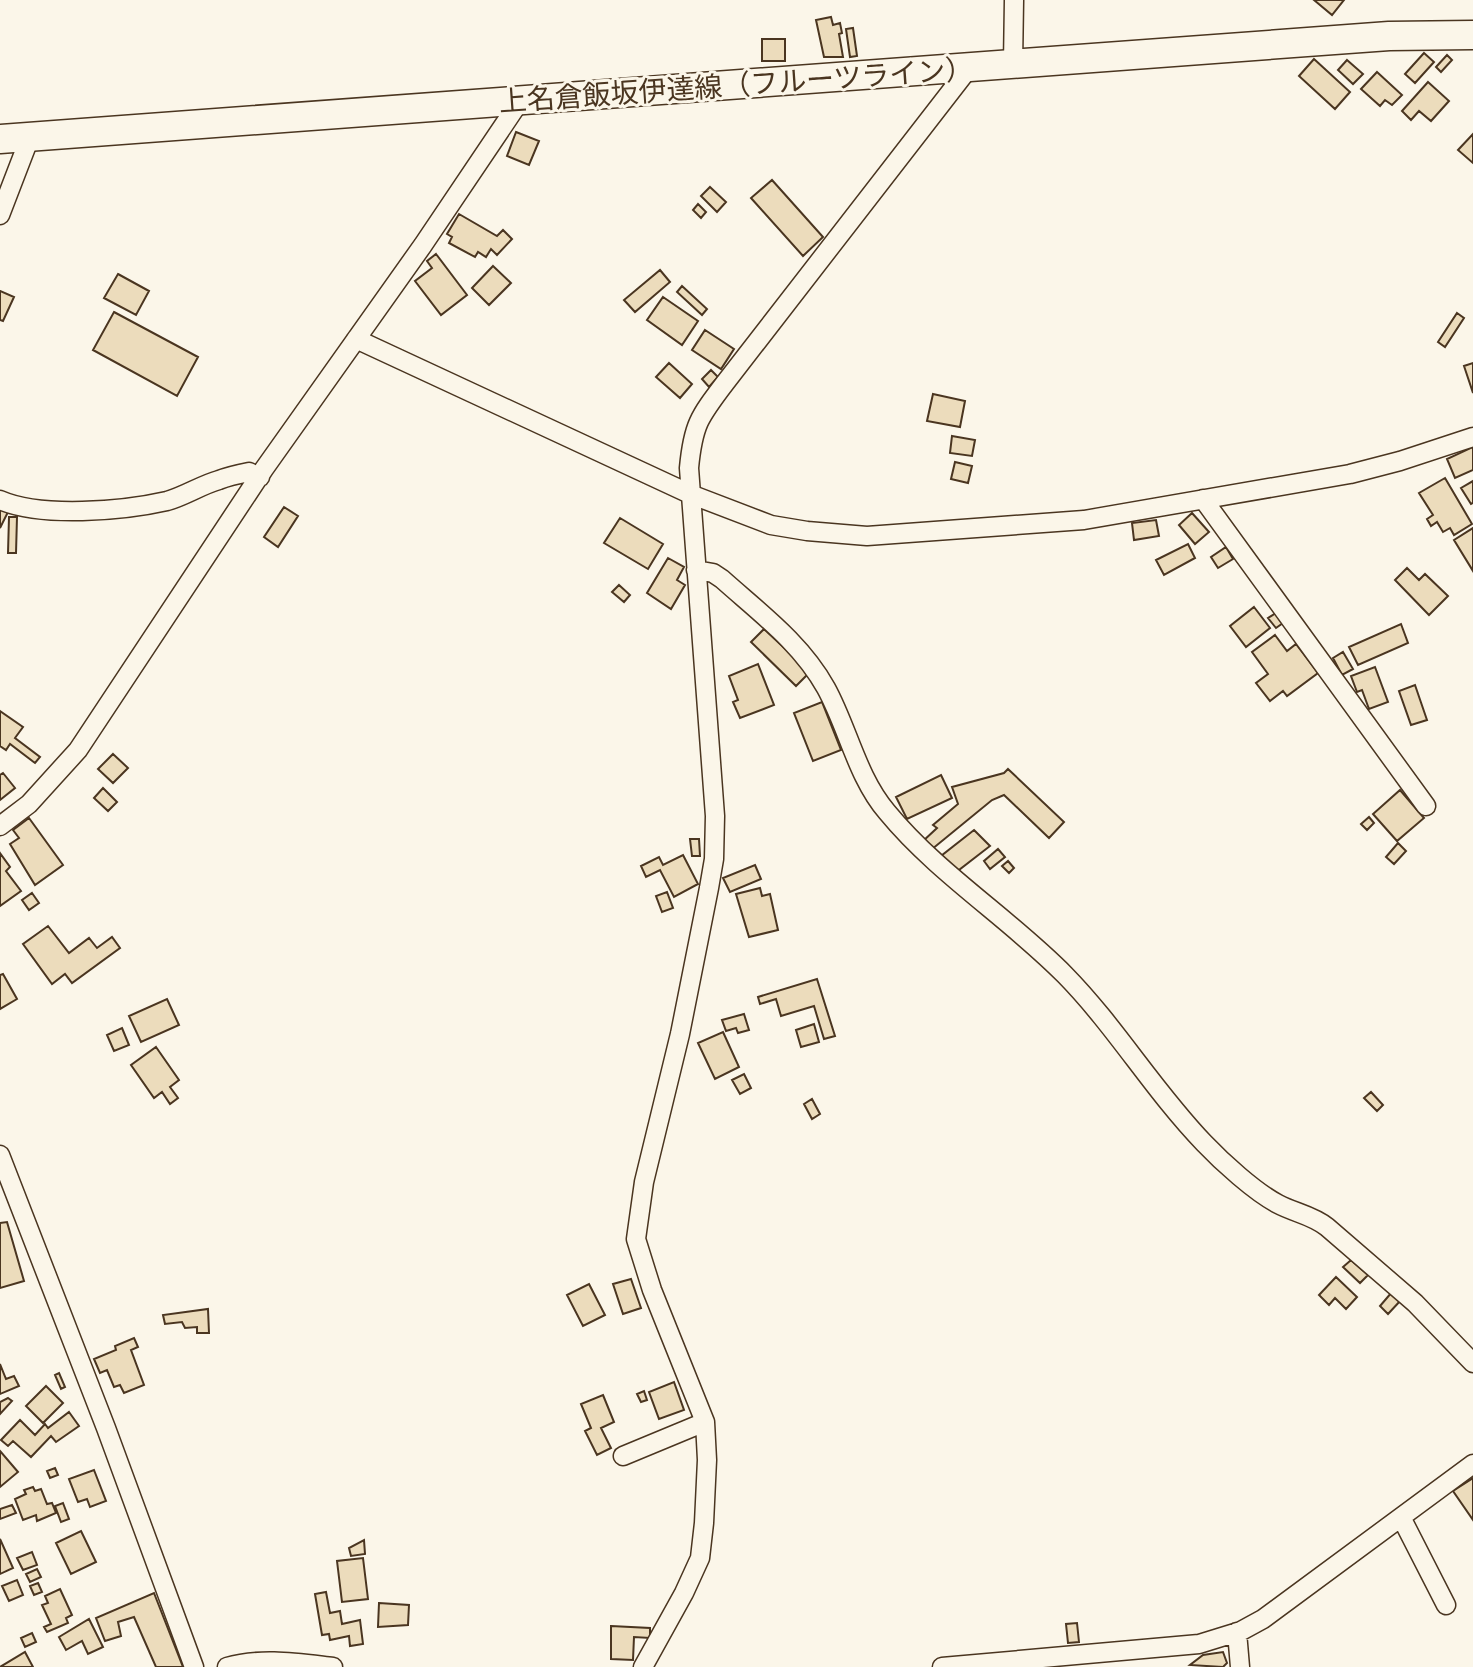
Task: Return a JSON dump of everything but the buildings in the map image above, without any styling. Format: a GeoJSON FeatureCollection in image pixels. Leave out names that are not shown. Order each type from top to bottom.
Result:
{"type":"FeatureCollection","features":[{"type":"Feature","properties":{"kind":"main road","name":"上名倉飯坂伊達線（フルーツライン）"},"geometry":{"type":"LineString","coordinates":[[0,139],[1389,36],[1473,35]]}},
{"type":"Feature","properties":{"kind":"street"},"geometry":{"type":"LineString","coordinates":[[1013,64],[1014,0]]}},
{"type":"Feature","properties":{"kind":"street"},"geometry":{"type":"LineString","coordinates":[[643,1667],[700,1558],[707,1460],[705,1422],[652,1290],[636,1239],[644,1182],[680,1034],[714,859],[715,816],[690,494],[692,436],[702,413],[969,68]]}},
{"type":"Feature","properties":{"kind":"street"},"geometry":{"type":"LineString","coordinates":[[0,826],[29,804],[78,750],[260,477],[520,101]]}},
{"type":"Feature","properties":{"kind":"street"},"geometry":{"type":"LineString","coordinates":[[0,215],[30,137]]}},
{"type":"Feature","properties":{"kind":"street"},"geometry":{"type":"LineString","coordinates":[[356,339],[690,494],[771,525],[867,536],[1084,520],[1350,474],[1473,437]]}},
{"type":"Feature","properties":{"kind":"street"},"geometry":{"type":"LineString","coordinates":[[0,500],[15,507],[39,511],[139,506],[170,500],[219,480],[249,472],[260,477]]}},
{"type":"Feature","properties":{"kind":"street"},"geometry":{"type":"LineString","coordinates":[[1203,499],[1426,806]]}},
{"type":"Feature","properties":{"kind":"street"},"geometry":{"type":"LineString","coordinates":[[696,570],[713,573],[722,579],[798,648],[826,689],[866,780],[886,812],[928,854],[1065,975],[1111,1025],[1204,1143],[1276,1204],[1317,1219],[1337,1234],[1415,1303],[1473,1363]]}},
{"type":"Feature","properties":{"kind":"street"},"geometry":{"type":"LineString","coordinates":[[0,1155],[117,1456],[194,1667]]}},
{"type":"Feature","properties":{"kind":"street"},"geometry":{"type":"LineString","coordinates":[[623,1456],[705,1422]]}},
{"type":"Feature","properties":{"kind":"street"},"geometry":{"type":"LineString","coordinates":[[942,1667],[1199,1644],[1237,1632],[1263,1619],[1473,1464]]}},
{"type":"Feature","properties":{"kind":"street"},"geometry":{"type":"LineString","coordinates":[[1401,1517],[1446,1605]]}},
{"type":"Feature","properties":{"kind":"street"},"geometry":{"type":"LineString","coordinates":[[1237,1632],[1240,1667]]}},
{"type":"Feature","properties":{"kind":"street"},"geometry":{"type":"LineString","coordinates":[[227,1667],[240,1663],[289,1662],[333,1667]]}}]}
